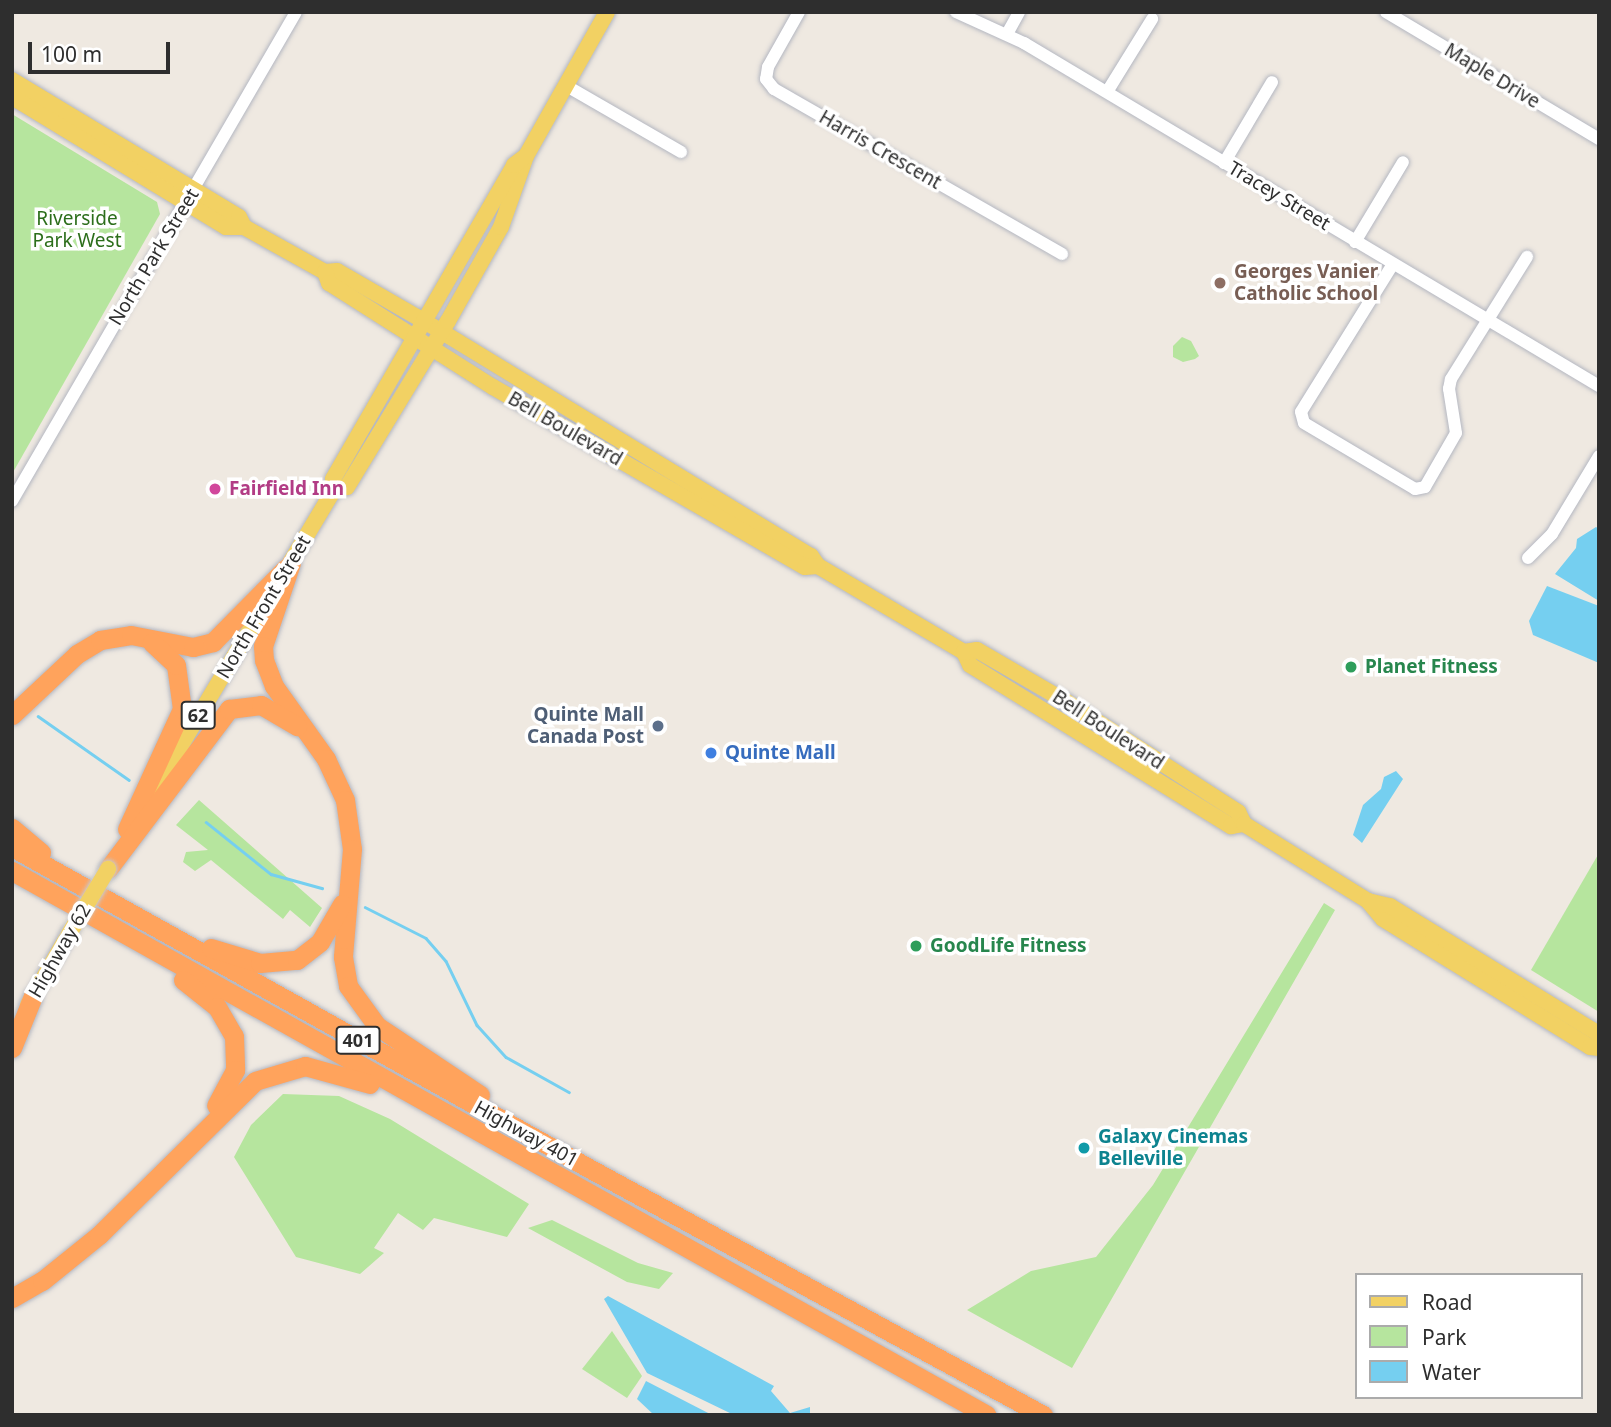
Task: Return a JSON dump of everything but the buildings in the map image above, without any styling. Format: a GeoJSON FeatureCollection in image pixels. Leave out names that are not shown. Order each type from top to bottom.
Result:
{"type":"FeatureCollection","features":[{"type":"Feature","properties":{"kind":"highway"},"geometry":{"type":"LineString","coordinates":[[12,715],[88,646],[109,637],[131,635],[193,647],[213,642],[291,564]]}},
{"type":"Feature","properties":{"kind":"highway"},"geometry":{"type":"LineString","coordinates":[[291,564],[263,646],[264,660],[274,686],[332,770],[349,815],[352,849],[347,890],[344,973],[365,1013],[393,1038],[596,1172]]}},
{"type":"Feature","properties":{"kind":"highway"},"geometry":{"type":"LineString","coordinates":[[108,869],[178,719],[183,697],[181,674],[171,657],[157,645],[131,635]]}},
{"type":"Feature","properties":{"kind":"highway"},"geometry":{"type":"LineString","coordinates":[[12,721],[29,700]]}},
{"type":"Feature","properties":{"kind":"highway"},"geometry":{"type":"LineString","coordinates":[[108,869],[229,709],[248,703],[272,709],[315,744]]}},
{"type":"Feature","properties":{"kind":"highway"},"geometry":{"type":"LineString","coordinates":[[12,828],[112,904],[218,951],[275,965],[298,960],[320,942],[347,890]]}},
{"type":"Feature","properties":{"kind":"highway","name":"Highway 401"},"geometry":{"type":"LineString","coordinates":[[12,846],[596,1172],[1043,1415]]}},
{"type":"Feature","properties":{"kind":"highway","name":"Highway 401"},"geometry":{"type":"LineString","coordinates":[[12,871],[516,1155],[987,1415]]}},
{"type":"Feature","properties":{"kind":"highway"},"geometry":{"type":"LineString","coordinates":[[12,877],[61,898],[200,991],[230,1026],[237,1053],[231,1079],[182,1150]]}},
{"type":"Feature","properties":{"kind":"highway"},"geometry":{"type":"LineString","coordinates":[[12,1048],[33,996]]}},
{"type":"Feature","properties":{"kind":"highway"},"geometry":{"type":"LineString","coordinates":[[12,1298],[42,1281],[99,1235],[255,1080],[305,1066],[351,1076],[516,1155]]}},
{"type":"Feature","properties":{"kind":"main road","name":"North Front Street"},"geometry":{"type":"LineString","coordinates":[[334,490],[347,487],[442,331],[501,227],[526,156],[607,12]]}},
{"type":"Feature","properties":{"kind":"main road","name":"Bell Boulevard"},"geometry":{"type":"LineString","coordinates":[[12,80],[189,197],[226,228],[244,228],[325,272],[337,271],[442,331],[811,556],[818,566],[964,652],[977,650],[1036,682],[1238,812],[1244,824],[1368,901],[1391,925],[1590,1047],[1599,1048]]}},
{"type":"Feature","properties":{"kind":"main road","name":"Bell Boulevard"},"geometry":{"type":"LineString","coordinates":[[12,97],[189,197]]}},
{"type":"Feature","properties":{"kind":"main road","name":"North Front Street"},"geometry":{"type":"LineString","coordinates":[[108,869],[334,490],[333,479],[514,165],[526,156]]}},
{"type":"Feature","properties":{"kind":"main road","name":"Bell Boulevard"},"geometry":{"type":"LineString","coordinates":[[325,272],[329,284],[430,349],[805,567],[818,566]]}},
{"type":"Feature","properties":{"kind":"main road","name":"Highway 62"},"geometry":{"type":"LineString","coordinates":[[12,1033],[108,869]]}},
{"type":"Feature","properties":{"kind":"main road","name":"Bell Boulevard"},"geometry":{"type":"LineString","coordinates":[[1368,901],[1390,906],[1599,1034]]}},
{"type":"Feature","properties":{"kind":"street","name":"North Park Street"},"geometry":{"type":"LineString","coordinates":[[12,502],[296,12]]}},
{"type":"Feature","properties":{"kind":"street","name":"Harris Crescent"},"geometry":{"type":"LineString","coordinates":[[799,12],[768,67],[766,79],[774,89],[1062,254]]}},
{"type":"Feature","properties":{"kind":"street","name":"Tracey Street"},"geometry":{"type":"LineString","coordinates":[[956,12],[1007,34],[1107,92],[1599,386]]}},
{"type":"Feature","properties":{"kind":"street"},"geometry":{"type":"LineString","coordinates":[[1007,34],[1019,12]]}},
{"type":"Feature","properties":{"kind":"street","name":"Maple Drive"},"geometry":{"type":"LineString","coordinates":[[1386,12],[1599,139]]}},
{"type":"Feature","properties":{"kind":"street"},"geometry":{"type":"LineString","coordinates":[[1107,92],[1153,19]]}},
{"type":"Feature","properties":{"kind":"street"},"geometry":{"type":"LineString","coordinates":[[1224,163],[1272,82]]}},
{"type":"Feature","properties":{"kind":"street"},"geometry":{"type":"LineString","coordinates":[[565,86],[681,152]]}},
{"type":"Feature","properties":{"kind":"street"},"geometry":{"type":"LineString","coordinates":[[1355,242],[1403,162]]}},
{"type":"Feature","properties":{"kind":"street"},"geometry":{"type":"LineString","coordinates":[[1393,264],[1301,412],[1304,423],[1405,484],[1425,487],[1443,462],[1456,433],[1449,389],[1451,379],[1527,257]]}},
{"type":"Feature","properties":{"kind":"street"},"geometry":{"type":"LineString","coordinates":[[1528,558],[1552,534],[1599,456]]}},
{"type":"Feature","properties":{"kind":"green space","name":"Riverside Park West"},"geometry":{"type":"Polygon","coordinates":[[[12,114],[157,202],[160,214],[12,474],[12,114]]]}},
{"type":"Feature","properties":{"kind":"green space"},"geometry":{"type":"Polygon","coordinates":[[[1182,337],[1191,341],[1199,356],[1195,359],[1183,362],[1173,357],[1173,346],[1182,337]]]}},
{"type":"Feature","properties":{"kind":"green space"},"geometry":{"type":"Polygon","coordinates":[[[199,800],[322,908],[310,927],[290,910],[283,919],[211,860],[195,871],[183,862],[186,852],[208,850],[176,825],[199,800]]]}},
{"type":"Feature","properties":{"kind":"green space"},"geometry":{"type":"Polygon","coordinates":[[[1599,853],[1599,1012],[1531,970],[1599,853]]]}},
{"type":"Feature","properties":{"kind":"green space"},"geometry":{"type":"Polygon","coordinates":[[[1324,903],[1335,910],[1072,1368],[967,1310],[1031,1271],[1096,1257],[1153,1185],[1324,903]]]}},
{"type":"Feature","properties":{"kind":"green space"},"geometry":{"type":"Polygon","coordinates":[[[283,1094],[339,1096],[390,1119],[529,1204],[507,1237],[434,1218],[423,1230],[398,1213],[374,1248],[384,1253],[360,1274],[296,1257],[234,1157],[251,1125],[283,1094]]]}},
{"type":"Feature","properties":{"kind":"green space"},"geometry":{"type":"Polygon","coordinates":[[[552,1220],[638,1263],[673,1273],[659,1289],[627,1282],[528,1228],[552,1220]]]}},
{"type":"Feature","properties":{"kind":"green space"},"geometry":{"type":"Polygon","coordinates":[[[612,1331],[642,1376],[627,1398],[582,1369],[612,1331]]]}},
{"type":"Feature","properties":{"kind":"water"},"geometry":{"type":"Polygon","coordinates":[[[1596,527],[1599,529],[1599,601],[1555,574],[1576,548],[1577,539],[1596,527]]]}},
{"type":"Feature","properties":{"kind":"water"},"geometry":{"type":"Polygon","coordinates":[[[1547,586],[1599,606],[1599,663],[1533,635],[1529,621],[1547,586]]]}},
{"type":"Feature","properties":{"kind":"water"},"geometry":{"type":"Polygon","coordinates":[[[1396,771],[1403,779],[1362,843],[1353,835],[1363,805],[1381,789],[1384,777],[1396,771]]]}},
{"type":"Feature","properties":{"kind":"water"},"geometry":{"type":"Polygon","coordinates":[[[608,1296],[774,1386],[771,1391],[790,1413],[810,1407],[810,1415],[734,1415],[647,1373],[604,1299],[608,1296]]]}},
{"type":"Feature","properties":{"kind":"water"},"geometry":{"type":"Polygon","coordinates":[[[646,1381],[712,1415],[654,1415],[637,1399],[646,1381]]]}},
{"type":"Feature","properties":{"kind":"waterway"},"geometry":{"type":"LineString","coordinates":[[38,716],[129,780]]}},
{"type":"Feature","properties":{"kind":"waterway"},"geometry":{"type":"LineString","coordinates":[[206,822],[271,874],[322,888]]}},
{"type":"Feature","properties":{"kind":"waterway"},"geometry":{"type":"LineString","coordinates":[[365,907],[426,938],[446,961],[477,1025],[506,1057],[569,1092]]}},
{"type":"Feature","properties":{"kind":"place","name":"Georges Vanier Catholic School"},"geometry":{"type":"Point","coordinates":[1220,283]}},
{"type":"Feature","properties":{"kind":"place","name":"Fairfield Inn"},"geometry":{"type":"Point","coordinates":[215,489]}},
{"type":"Feature","properties":{"kind":"place","name":"Planet Fitness"},"geometry":{"type":"Point","coordinates":[1351,667]}},
{"type":"Feature","properties":{"kind":"place","name":"Quinte Mall Canada Post"},"geometry":{"type":"Point","coordinates":[658,726]}},
{"type":"Feature","properties":{"kind":"place","name":"Quinte Mall"},"geometry":{"type":"Point","coordinates":[711,753]}},
{"type":"Feature","properties":{"kind":"place","name":"GoodLife Fitness"},"geometry":{"type":"Point","coordinates":[916,946]}},
{"type":"Feature","properties":{"kind":"place","name":"Galaxy Cinemas Belleville"},"geometry":{"type":"Point","coordinates":[1084,1148]}}]}
